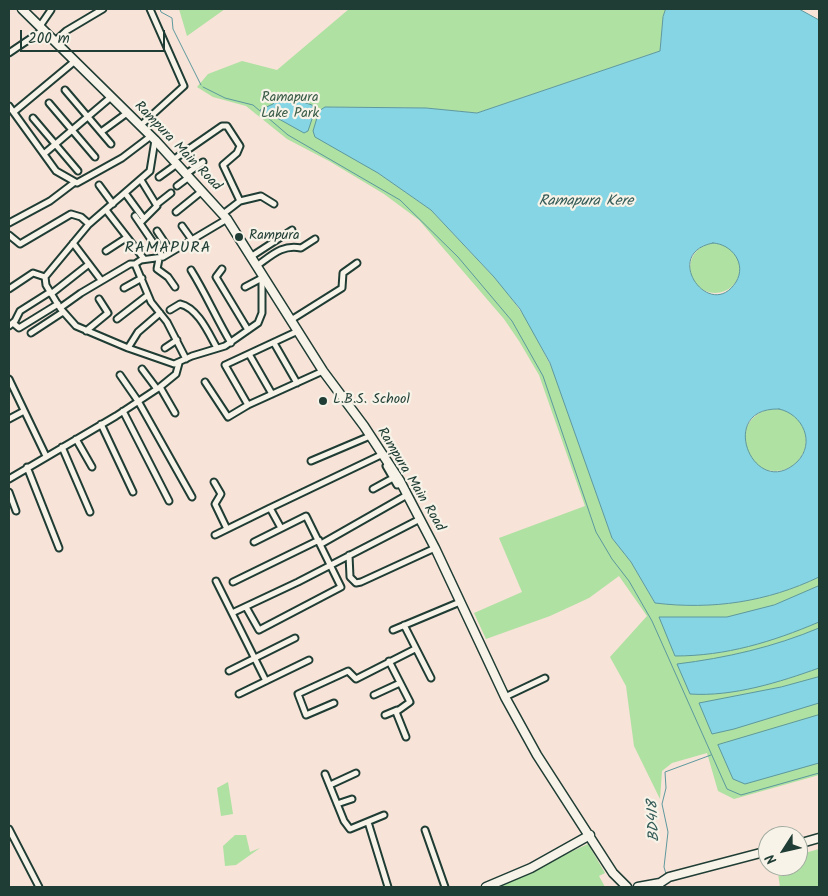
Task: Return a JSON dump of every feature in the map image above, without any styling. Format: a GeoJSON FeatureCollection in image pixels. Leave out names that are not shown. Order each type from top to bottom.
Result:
{"type":"FeatureCollection","features":[{"type":"Feature","properties":{"kind":"main road","name":"Rampura Main Road"},"geometry":{"type":"LineString","coordinates":[[22,9],[153,138],[225,216],[323,371],[383,454],[401,484],[436,548],[505,697],[538,755],[613,873],[627,887]]}},
{"type":"Feature","properties":{"kind":"main road"},"geometry":{"type":"LineString","coordinates":[[486,887],[531,868],[590,835]]}},
{"type":"Feature","properties":{"kind":"main road"},"geometry":{"type":"LineString","coordinates":[[638,887],[758,854]]}},
{"type":"Feature","properties":{"kind":"street"},"geometry":{"type":"LineString","coordinates":[[55,41],[66,31],[103,9]]}},
{"type":"Feature","properties":{"kind":"street"},"geometry":{"type":"LineString","coordinates":[[140,126],[184,86],[150,9]]}},
{"type":"Feature","properties":{"kind":"street"},"geometry":{"type":"LineString","coordinates":[[10,49],[42,28],[51,10]]}},
{"type":"Feature","properties":{"kind":"street"},"geometry":{"type":"LineString","coordinates":[[14,111],[75,61]]}},
{"type":"Feature","properties":{"kind":"street"},"geometry":{"type":"LineString","coordinates":[[65,90],[111,144]]}},
{"type":"Feature","properties":{"kind":"street"},"geometry":{"type":"LineString","coordinates":[[45,153],[111,97]]}},
{"type":"Feature","properties":{"kind":"street"},"geometry":{"type":"LineString","coordinates":[[49,102],[95,157]]}},
{"type":"Feature","properties":{"kind":"street"},"geometry":{"type":"LineString","coordinates":[[9,106],[56,170],[75,182]]}},
{"type":"Feature","properties":{"kind":"street"},"geometry":{"type":"LineString","coordinates":[[101,132],[127,113]]}},
{"type":"Feature","properties":{"kind":"street"},"geometry":{"type":"LineString","coordinates":[[33,118],[78,171]]}},
{"type":"Feature","properties":{"kind":"street"},"geometry":{"type":"LineString","coordinates":[[159,177],[175,162],[222,126],[227,126],[240,146],[237,153],[223,165],[240,201]]}},
{"type":"Feature","properties":{"kind":"street"},"geometry":{"type":"LineString","coordinates":[[153,138],[151,170],[89,224],[45,277],[46,285],[71,323],[128,348],[170,363],[179,363],[231,343],[258,323],[262,313],[260,271]]}},
{"type":"Feature","properties":{"kind":"street"},"geometry":{"type":"LineString","coordinates":[[9,223],[50,201],[75,182],[122,158],[153,138]]}},
{"type":"Feature","properties":{"kind":"street"},"geometry":{"type":"LineString","coordinates":[[177,186],[203,162]]}},
{"type":"Feature","properties":{"kind":"street"},"geometry":{"type":"LineString","coordinates":[[141,180],[157,204]]}},
{"type":"Feature","properties":{"kind":"street"},"geometry":{"type":"LineString","coordinates":[[99,185],[113,204]]}},
{"type":"Feature","properties":{"kind":"street"},"geometry":{"type":"LineString","coordinates":[[176,212],[202,191]]}},
{"type":"Feature","properties":{"kind":"street"},"geometry":{"type":"LineString","coordinates":[[125,193],[161,258],[157,269],[168,277],[175,287]]}},
{"type":"Feature","properties":{"kind":"street"},"geometry":{"type":"LineString","coordinates":[[142,221],[156,208],[157,204],[172,193]]}},
{"type":"Feature","properties":{"kind":"street"},"geometry":{"type":"LineString","coordinates":[[31,333],[60,308],[101,280],[130,264],[135,264],[144,259],[161,258],[192,240],[225,216],[240,201],[261,196],[274,204]]}},
{"type":"Feature","properties":{"kind":"street"},"geometry":{"type":"LineString","coordinates":[[106,210],[144,259]]}},
{"type":"Feature","properties":{"kind":"street"},"geometry":{"type":"LineString","coordinates":[[9,235],[20,244],[71,214],[81,217],[89,224]]}},
{"type":"Feature","properties":{"kind":"street"},"geometry":{"type":"LineString","coordinates":[[135,216],[142,221]]}},
{"type":"Feature","properties":{"kind":"street"},"geometry":{"type":"LineString","coordinates":[[182,226],[192,240]]}},
{"type":"Feature","properties":{"kind":"street"},"geometry":{"type":"LineString","coordinates":[[252,256],[292,230]]}},
{"type":"Feature","properties":{"kind":"street"},"geometry":{"type":"LineString","coordinates":[[158,231],[171,252]]}},
{"type":"Feature","properties":{"kind":"street"},"geometry":{"type":"LineString","coordinates":[[106,251],[126,238]]}},
{"type":"Feature","properties":{"kind":"street"},"geometry":{"type":"LineString","coordinates":[[245,287],[283,248],[292,246],[300,248],[315,238]]}},
{"type":"Feature","properties":{"kind":"street"},"geometry":{"type":"LineString","coordinates":[[73,243],[101,280]]}},
{"type":"Feature","properties":{"kind":"street"},"geometry":{"type":"LineString","coordinates":[[291,320],[342,288],[343,273],[357,263]]}},
{"type":"Feature","properties":{"kind":"street"},"geometry":{"type":"LineString","coordinates":[[60,308],[19,328],[11,325],[20,312],[51,293],[89,264]]}},
{"type":"Feature","properties":{"kind":"street"},"geometry":{"type":"LineString","coordinates":[[135,264],[148,294],[177,340],[186,359]]}},
{"type":"Feature","properties":{"kind":"street"},"geometry":{"type":"LineString","coordinates":[[191,270],[209,298],[211,309],[231,343]]}},
{"type":"Feature","properties":{"kind":"street"},"geometry":{"type":"LineString","coordinates":[[222,270],[216,277],[248,330]]}},
{"type":"Feature","properties":{"kind":"street"},"geometry":{"type":"LineString","coordinates":[[9,290],[33,273],[45,277]]}},
{"type":"Feature","properties":{"kind":"street"},"geometry":{"type":"LineString","coordinates":[[124,288],[142,278]]}},
{"type":"Feature","properties":{"kind":"street"},"geometry":{"type":"LineString","coordinates":[[117,319],[148,294]]}},
{"type":"Feature","properties":{"kind":"street"},"geometry":{"type":"LineString","coordinates":[[86,331],[108,313],[99,299]]}},
{"type":"Feature","properties":{"kind":"street"},"geometry":{"type":"LineString","coordinates":[[170,310],[180,304],[187,308],[202,323],[218,348]]}},
{"type":"Feature","properties":{"kind":"street"},"geometry":{"type":"LineString","coordinates":[[128,348],[138,332],[160,313]]}},
{"type":"Feature","properties":{"kind":"street"},"geometry":{"type":"LineString","coordinates":[[248,405],[225,367],[298,331]]}},
{"type":"Feature","properties":{"kind":"street"},"geometry":{"type":"LineString","coordinates":[[165,348],[177,340]]}},
{"type":"Feature","properties":{"kind":"street"},"geometry":{"type":"LineString","coordinates":[[274,343],[297,383]]}},
{"type":"Feature","properties":{"kind":"street"},"geometry":{"type":"LineString","coordinates":[[249,354],[272,394]]}},
{"type":"Feature","properties":{"kind":"street"},"geometry":{"type":"LineString","coordinates":[[9,479],[158,388],[176,374],[179,363]]}},
{"type":"Feature","properties":{"kind":"street"},"geometry":{"type":"LineString","coordinates":[[142,369],[175,413]]}},
{"type":"Feature","properties":{"kind":"street"},"geometry":{"type":"LineString","coordinates":[[205,382],[228,417],[248,405],[323,371]]}},
{"type":"Feature","properties":{"kind":"street"},"geometry":{"type":"LineString","coordinates":[[120,375],[138,401],[192,497]]}},
{"type":"Feature","properties":{"kind":"street"},"geometry":{"type":"LineString","coordinates":[[9,379],[11,391],[24,411],[46,456]]}},
{"type":"Feature","properties":{"kind":"street"},"geometry":{"type":"LineString","coordinates":[[9,419],[24,411]]}},
{"type":"Feature","properties":{"kind":"street"},"geometry":{"type":"LineString","coordinates":[[123,411],[169,501]]}},
{"type":"Feature","properties":{"kind":"street"},"geometry":{"type":"LineString","coordinates":[[101,424],[133,492]]}},
{"type":"Feature","properties":{"kind":"street"},"geometry":{"type":"LineString","coordinates":[[311,461],[370,436]]}},
{"type":"Feature","properties":{"kind":"street"},"geometry":{"type":"LineString","coordinates":[[76,439],[92,468]]}},
{"type":"Feature","properties":{"kind":"street"},"geometry":{"type":"LineString","coordinates":[[62,447],[90,512]]}},
{"type":"Feature","properties":{"kind":"street"},"geometry":{"type":"LineString","coordinates":[[215,535],[383,454]]}},
{"type":"Feature","properties":{"kind":"street"},"geometry":{"type":"LineString","coordinates":[[388,464],[386,466],[393,478],[398,485],[401,484]]}},
{"type":"Feature","properties":{"kind":"street"},"geometry":{"type":"LineString","coordinates":[[27,468],[59,548]]}},
{"type":"Feature","properties":{"kind":"street"},"geometry":{"type":"LineString","coordinates":[[373,489],[393,478]]}},
{"type":"Feature","properties":{"kind":"street"},"geometry":{"type":"LineString","coordinates":[[214,482],[221,494],[215,504],[227,529]]}},
{"type":"Feature","properties":{"kind":"street"},"geometry":{"type":"LineString","coordinates":[[9,492],[16,511]]}},
{"type":"Feature","properties":{"kind":"street"},"geometry":{"type":"LineString","coordinates":[[234,582],[320,542],[407,495]]}},
{"type":"Feature","properties":{"kind":"street"},"geometry":{"type":"LineString","coordinates":[[270,508],[281,528]]}},
{"type":"Feature","properties":{"kind":"street"},"geometry":{"type":"LineString","coordinates":[[246,606],[259,630],[339,590],[341,585],[306,516],[254,542]]}},
{"type":"Feature","properties":{"kind":"street"},"geometry":{"type":"LineString","coordinates":[[232,613],[420,519]]}},
{"type":"Feature","properties":{"kind":"street"},"geometry":{"type":"LineString","coordinates":[[350,555],[350,577],[356,583],[436,548]]}},
{"type":"Feature","properties":{"kind":"street"},"geometry":{"type":"LineString","coordinates":[[216,580],[266,681]]}},
{"type":"Feature","properties":{"kind":"street"},"geometry":{"type":"LineString","coordinates":[[393,630],[460,602]]}},
{"type":"Feature","properties":{"kind":"street"},"geometry":{"type":"LineString","coordinates":[[404,625],[415,650],[431,678]]}},
{"type":"Feature","properties":{"kind":"street"},"geometry":{"type":"LineString","coordinates":[[229,671],[295,638]]}},
{"type":"Feature","properties":{"kind":"street"},"geometry":{"type":"LineString","coordinates":[[334,703],[306,715],[298,695],[348,671],[356,679],[389,661],[415,650]]}},
{"type":"Feature","properties":{"kind":"street"},"geometry":{"type":"LineString","coordinates":[[239,694],[309,660]]}},
{"type":"Feature","properties":{"kind":"street"},"geometry":{"type":"LineString","coordinates":[[385,714],[397,710],[410,702],[389,661]]}},
{"type":"Feature","properties":{"kind":"street"},"geometry":{"type":"LineString","coordinates":[[505,697],[545,678]]}},
{"type":"Feature","properties":{"kind":"street"},"geometry":{"type":"LineString","coordinates":[[374,695],[400,683]]}},
{"type":"Feature","properties":{"kind":"street"},"geometry":{"type":"LineString","coordinates":[[397,710],[396,712],[406,737]]}},
{"type":"Feature","properties":{"kind":"street"},"geometry":{"type":"LineString","coordinates":[[330,785],[356,773]]}},
{"type":"Feature","properties":{"kind":"street"},"geometry":{"type":"LineString","coordinates":[[325,774],[350,829],[384,815]]}},
{"type":"Feature","properties":{"kind":"street"},"geometry":{"type":"LineString","coordinates":[[337,804],[352,799]]}},
{"type":"Feature","properties":{"kind":"street"},"geometry":{"type":"LineString","coordinates":[[368,822],[388,887]]}},
{"type":"Feature","properties":{"kind":"street"},"geometry":{"type":"LineString","coordinates":[[9,829],[39,887]]}},
{"type":"Feature","properties":{"kind":"street"},"geometry":{"type":"LineString","coordinates":[[425,830],[444,887]]}},
{"type":"Feature","properties":{"kind":"green space"},"geometry":{"type":"Polygon","coordinates":[[[179,9],[225,9],[187,36],[179,9]]]}},
{"type":"Feature","properties":{"kind":"green space","name":"Ramapura Lake Park"},"geometry":{"type":"Polygon","coordinates":[[[349,9],[666,9],[663,17],[660,51],[477,113],[426,108],[325,107],[378,173],[431,210],[503,287],[527,320],[555,374],[612,538],[631,562],[655,603],[697,605],[739,602],[779,593],[819,577],[819,775],[734,799],[718,791],[707,753],[672,763],[662,771],[660,799],[634,746],[626,686],[610,657],[647,616],[619,576],[589,598],[550,616],[486,639],[474,613],[522,592],[499,538],[585,506],[539,375],[504,319],[419,220],[384,194],[329,161],[287,139],[246,106],[213,97],[197,87],[208,74],[242,61],[277,70],[349,9]]]}},
{"type":"Feature","properties":{"kind":"green space"},"geometry":{"type":"Polygon","coordinates":[[[715,243],[725,245],[733,250],[738,258],[740,268],[738,278],[733,286],[725,291],[715,293],[705,291],[697,286],[692,278],[690,268],[692,258],[697,250],[705,245],[715,243]]]}},
{"type":"Feature","properties":{"kind":"green space"},"geometry":{"type":"Polygon","coordinates":[[[775,409],[792,414],[797,418],[801,423],[806,440],[801,457],[797,462],[792,466],[775,471],[758,466],[753,462],[749,457],[744,440],[749,423],[753,418],[758,414],[775,409]]]}},
{"type":"Feature","properties":{"kind":"green space"},"geometry":{"type":"Polygon","coordinates":[[[228,782],[233,814],[221,816],[217,788],[228,782]]]}},
{"type":"Feature","properties":{"kind":"green space"},"geometry":{"type":"Polygon","coordinates":[[[235,835],[246,835],[250,852],[260,848],[236,865],[225,866],[223,846],[235,835]]]}},
{"type":"Feature","properties":{"kind":"green space"},"geometry":{"type":"Polygon","coordinates":[[[588,844],[605,873],[599,876],[605,887],[494,887],[588,844]]]}},
{"type":"Feature","properties":{"kind":"green space"},"geometry":{"type":"Polygon","coordinates":[[[819,849],[819,887],[780,887],[778,876],[808,876],[808,852],[819,849]]]}},
{"type":"Feature","properties":{"kind":"water","name":"Ramapura Kere"},"geometry":{"type":"Polygon","coordinates":[[[666,9],[799,9],[819,20],[819,577],[779,593],[739,602],[697,605],[655,603],[631,562],[612,538],[550,363],[520,309],[494,277],[431,210],[378,173],[315,137],[313,131],[319,111],[325,107],[426,108],[477,113],[660,51],[663,17],[666,9]],[[713,243],[698,249],[691,259],[690,271],[695,282],[703,290],[714,295],[725,293],[736,282],[740,268],[739,262],[732,251],[720,244],[713,243]],[[779,409],[760,412],[749,422],[745,435],[748,450],[756,462],[767,470],[781,471],[797,462],[806,446],[804,430],[800,423],[795,417],[779,409]]]}},
{"type":"Feature","properties":{"kind":"water"},"geometry":{"type":"Polygon","coordinates":[[[275,93],[312,105],[315,110],[308,131],[304,133],[270,114],[268,116],[260,110],[273,104],[275,93]]]}},
{"type":"Feature","properties":{"kind":"water"},"geometry":{"type":"Polygon","coordinates":[[[819,586],[819,622],[766,642],[731,651],[675,656],[659,617],[727,617],[774,605],[819,586]]]}},
{"type":"Feature","properties":{"kind":"water"},"geometry":{"type":"Polygon","coordinates":[[[819,628],[819,668],[756,687],[723,693],[690,694],[677,664],[714,659],[750,651],[785,641],[819,628]]]}},
{"type":"Feature","properties":{"kind":"water"},"geometry":{"type":"Polygon","coordinates":[[[819,677],[819,703],[712,734],[699,703],[781,687],[819,677]]]}},
{"type":"Feature","properties":{"kind":"water"},"geometry":{"type":"Polygon","coordinates":[[[819,715],[819,763],[745,784],[733,779],[718,745],[819,715]]]}},
{"type":"Feature","properties":{"kind":"waterway"},"geometry":{"type":"LineString","coordinates":[[160,9],[161,12],[172,18],[173,29],[201,85]]}},
{"type":"Feature","properties":{"kind":"waterway"},"geometry":{"type":"LineString","coordinates":[[203,87],[225,98],[253,105],[288,135],[400,200],[458,257],[512,321],[543,376],[596,532],[612,559],[629,581],[652,621],[727,789],[741,795],[819,773]]}},
{"type":"Feature","properties":{"kind":"waterway","name":"BD418"},"geometry":{"type":"LineString","coordinates":[[666,874],[664,867],[668,832],[662,804],[666,788],[665,772],[711,755]]}},
{"type":"Feature","properties":{"kind":"place","name":"Rampura"},"geometry":{"type":"Point","coordinates":[239,237]}},
{"type":"Feature","properties":{"kind":"place","name":"L.B.S. School"},"geometry":{"type":"Point","coordinates":[323,401]}},
{"type":"Feature","properties":{"kind":"district","name":"RAMAPURA"},"geometry":{"type":"Point","coordinates":[168,249]}}]}
